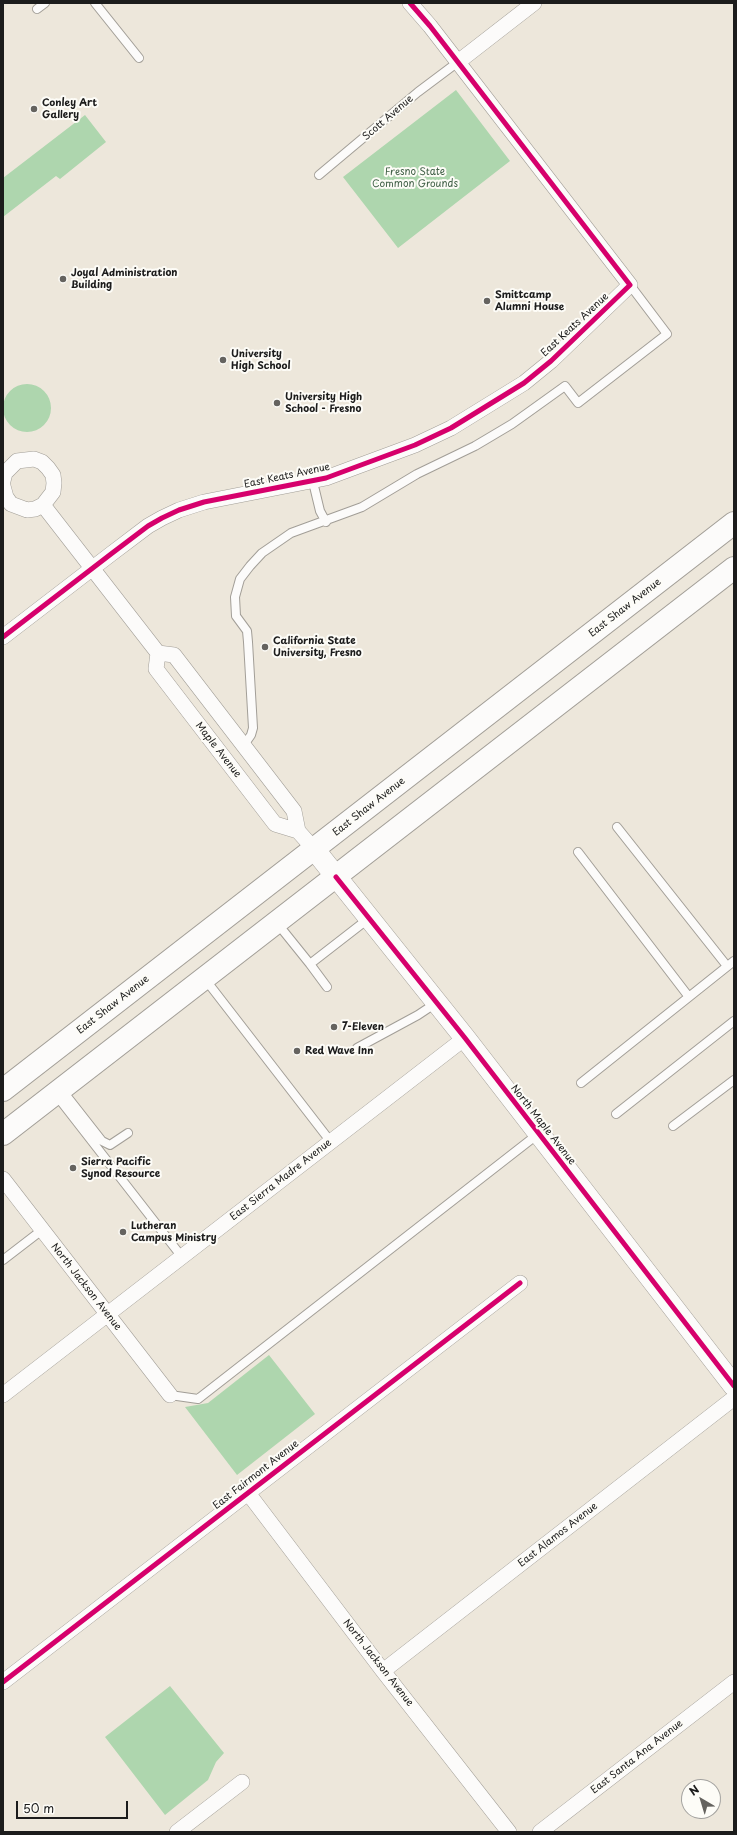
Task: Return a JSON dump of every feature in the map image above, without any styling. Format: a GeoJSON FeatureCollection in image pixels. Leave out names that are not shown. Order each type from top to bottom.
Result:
{"type":"FeatureCollection","features":[{"type":"Feature","properties":{"kind":"main road","name":"East Shaw Avenue"},"geometry":{"type":"LineString","coordinates":[[3,1090],[734,523]]}},
{"type":"Feature","properties":{"kind":"main road"},"geometry":{"type":"LineString","coordinates":[[3,1134],[734,568]]}},
{"type":"Feature","properties":{"kind":"street"},"geometry":{"type":"LineString","coordinates":[[410,3],[458,62],[630,285]]}},
{"type":"Feature","properties":{"kind":"street"},"geometry":{"type":"LineString","coordinates":[[458,62],[534,3]]}},
{"type":"Feature","properties":{"kind":"street","name":"East Keats Avenue"},"geometry":{"type":"LineString","coordinates":[[3,637],[148,526],[179,510],[204,502],[313,482],[363,466],[415,445],[451,428],[524,383],[551,361],[630,285]]}},
{"type":"Feature","properties":{"kind":"street"},"geometry":{"type":"LineString","coordinates":[[3,481],[5,473],[17,461],[34,459],[42,462],[53,475],[54,484],[53,492],[49,499],[36,509],[19,508],[11,504],[6,497],[3,486]]}},
{"type":"Feature","properties":{"kind":"street"},"geometry":{"type":"LineString","coordinates":[[43,505],[158,653],[174,655],[294,811],[298,831],[314,849]]}},
{"type":"Feature","properties":{"kind":"street","name":"Maple Avenue"},"geometry":{"type":"LineString","coordinates":[[158,653],[156,669],[275,824],[298,831]]}},
{"type":"Feature","properties":{"kind":"street","name":"North Maple Avenue"},"geometry":{"type":"LineString","coordinates":[[314,849],[464,1038],[734,1386]]}},
{"type":"Feature","properties":{"kind":"street","name":"East Sierra Madre Avenue"},"geometry":{"type":"LineString","coordinates":[[3,1395],[464,1038]]}},
{"type":"Feature","properties":{"kind":"street","name":"North Jackson Avenue"},"geometry":{"type":"LineString","coordinates":[[3,1179],[170,1395]]}},
{"type":"Feature","properties":{"kind":"street","name":"East Fairmont Avenue"},"geometry":{"type":"LineString","coordinates":[[3,1682],[520,1283]]}},
{"type":"Feature","properties":{"kind":"street","name":"East Alamos Avenue"},"geometry":{"type":"LineString","coordinates":[[383,1671],[734,1398]]}},
{"type":"Feature","properties":{"kind":"street","name":"North Jackson Avenue"},"geometry":{"type":"LineString","coordinates":[[248,1493],[383,1671],[510,1832]]}},
{"type":"Feature","properties":{"kind":"street","name":"East Santa Ana Avenue"},"geometry":{"type":"LineString","coordinates":[[540,1832],[734,1682]]}},
{"type":"Feature","properties":{"kind":"street"},"geometry":{"type":"LineString","coordinates":[[177,1832],[242,1782]]}},
{"type":"Feature","properties":{"kind":"lane"},"geometry":{"type":"LineString","coordinates":[[37,9],[45,3]]}},
{"type":"Feature","properties":{"kind":"lane"},"geometry":{"type":"LineString","coordinates":[[94,3],[139,58]]}},
{"type":"Feature","properties":{"kind":"lane","name":"Scott Avenue"},"geometry":{"type":"LineString","coordinates":[[319,175],[418,92],[458,62]]}},
{"type":"Feature","properties":{"kind":"lane"},"geometry":{"type":"LineString","coordinates":[[244,745],[251,735],[253,728],[248,634],[235,612],[236,592],[240,579],[262,552],[291,533],[326,522],[362,507],[405,480],[475,446],[512,424],[565,386],[578,403],[667,334],[630,285]]}},
{"type":"Feature","properties":{"kind":"lane"},"geometry":{"type":"LineString","coordinates":[[313,482],[320,511],[326,522]]}},
{"type":"Feature","properties":{"kind":"lane"},"geometry":{"type":"LineString","coordinates":[[581,1083],[731,964],[617,827]]}},
{"type":"Feature","properties":{"kind":"lane"},"geometry":{"type":"LineString","coordinates":[[578,852],[689,997]]}},
{"type":"Feature","properties":{"kind":"lane"},"geometry":{"type":"LineString","coordinates":[[310,964],[369,918]]}},
{"type":"Feature","properties":{"kind":"lane"},"geometry":{"type":"LineString","coordinates":[[277,923],[327,987]]}},
{"type":"Feature","properties":{"kind":"lane"},"geometry":{"type":"LineString","coordinates":[[205,978],[331,1142]]}},
{"type":"Feature","properties":{"kind":"lane"},"geometry":{"type":"LineString","coordinates":[[357,1048],[418,1015],[436,1003]]}},
{"type":"Feature","properties":{"kind":"lane"},"geometry":{"type":"LineString","coordinates":[[616,1114],[734,1022]]}},
{"type":"Feature","properties":{"kind":"lane"},"geometry":{"type":"LineString","coordinates":[[673,1126],[734,1080]]}},
{"type":"Feature","properties":{"kind":"lane"},"geometry":{"type":"LineString","coordinates":[[58,1092],[102,1141],[110,1144],[128,1133]]}},
{"type":"Feature","properties":{"kind":"lane"},"geometry":{"type":"LineString","coordinates":[[58,1092],[182,1257]]}},
{"type":"Feature","properties":{"kind":"lane"},"geometry":{"type":"LineString","coordinates":[[170,1395],[198,1399],[538,1134]]}},
{"type":"Feature","properties":{"kind":"lane"},"geometry":{"type":"LineString","coordinates":[[3,1260],[42,1230]]}},
{"type":"Feature","properties":{"kind":"green space","name":"Fresno State Common Grounds"},"geometry":{"type":"Polygon","coordinates":[[[456,90],[510,161],[398,248],[343,177],[456,90]]]}},
{"type":"Feature","properties":{"kind":"green space"},"geometry":{"type":"Polygon","coordinates":[[[85,115],[106,142],[60,179],[56,176],[3,217],[3,178],[85,115]]]}},
{"type":"Feature","properties":{"kind":"green space"},"geometry":{"type":"Polygon","coordinates":[[[27,384],[36,386],[44,391],[49,399],[51,408],[49,417],[44,425],[36,430],[27,432],[18,430],[10,425],[5,417],[3,408],[5,399],[10,391],[18,386],[27,384]]]}},
{"type":"Feature","properties":{"kind":"green space"},"geometry":{"type":"Polygon","coordinates":[[[269,1355],[315,1414],[237,1475],[185,1407],[208,1403],[269,1355]]]}},
{"type":"Feature","properties":{"kind":"green space"},"geometry":{"type":"Polygon","coordinates":[[[170,1686],[224,1753],[216,1762],[208,1780],[165,1815],[105,1737],[170,1686]]]}},
{"type":"Feature","properties":{"kind":"cycle path"},"geometry":{"type":"LineString","coordinates":[[3,637],[148,526],[179,510],[204,502],[326,478],[415,445],[451,428],[524,383],[551,361],[630,285],[430,26],[410,3]]}},
{"type":"Feature","properties":{"kind":"cycle path"},"geometry":{"type":"LineString","coordinates":[[336,877],[465,1038],[734,1386]]}},
{"type":"Feature","properties":{"kind":"cycle path"},"geometry":{"type":"LineString","coordinates":[[3,1682],[520,1283]]}},
{"type":"Feature","properties":{"kind":"place","name":"Conley Art Gallery"},"geometry":{"type":"Point","coordinates":[34,109]}},
{"type":"Feature","properties":{"kind":"place","name":"Joyal Administration Building"},"geometry":{"type":"Point","coordinates":[63,279]}},
{"type":"Feature","properties":{"kind":"place","name":"Smittcamp Alumni House"},"geometry":{"type":"Point","coordinates":[487,301]}},
{"type":"Feature","properties":{"kind":"place","name":"University High School"},"geometry":{"type":"Point","coordinates":[223,360]}},
{"type":"Feature","properties":{"kind":"place","name":"University High School - Fresno"},"geometry":{"type":"Point","coordinates":[277,403]}},
{"type":"Feature","properties":{"kind":"place","name":"California State University, Fresno"},"geometry":{"type":"Point","coordinates":[265,647]}},
{"type":"Feature","properties":{"kind":"place","name":"7-Eleven"},"geometry":{"type":"Point","coordinates":[334,1027]}},
{"type":"Feature","properties":{"kind":"place","name":"Red Wave Inn"},"geometry":{"type":"Point","coordinates":[297,1051]}},
{"type":"Feature","properties":{"kind":"place","name":"Sierra Pacific Synod Resource"},"geometry":{"type":"Point","coordinates":[73,1168]}},
{"type":"Feature","properties":{"kind":"place","name":"Lutheran Campus Ministry"},"geometry":{"type":"Point","coordinates":[123,1232]}}]}
